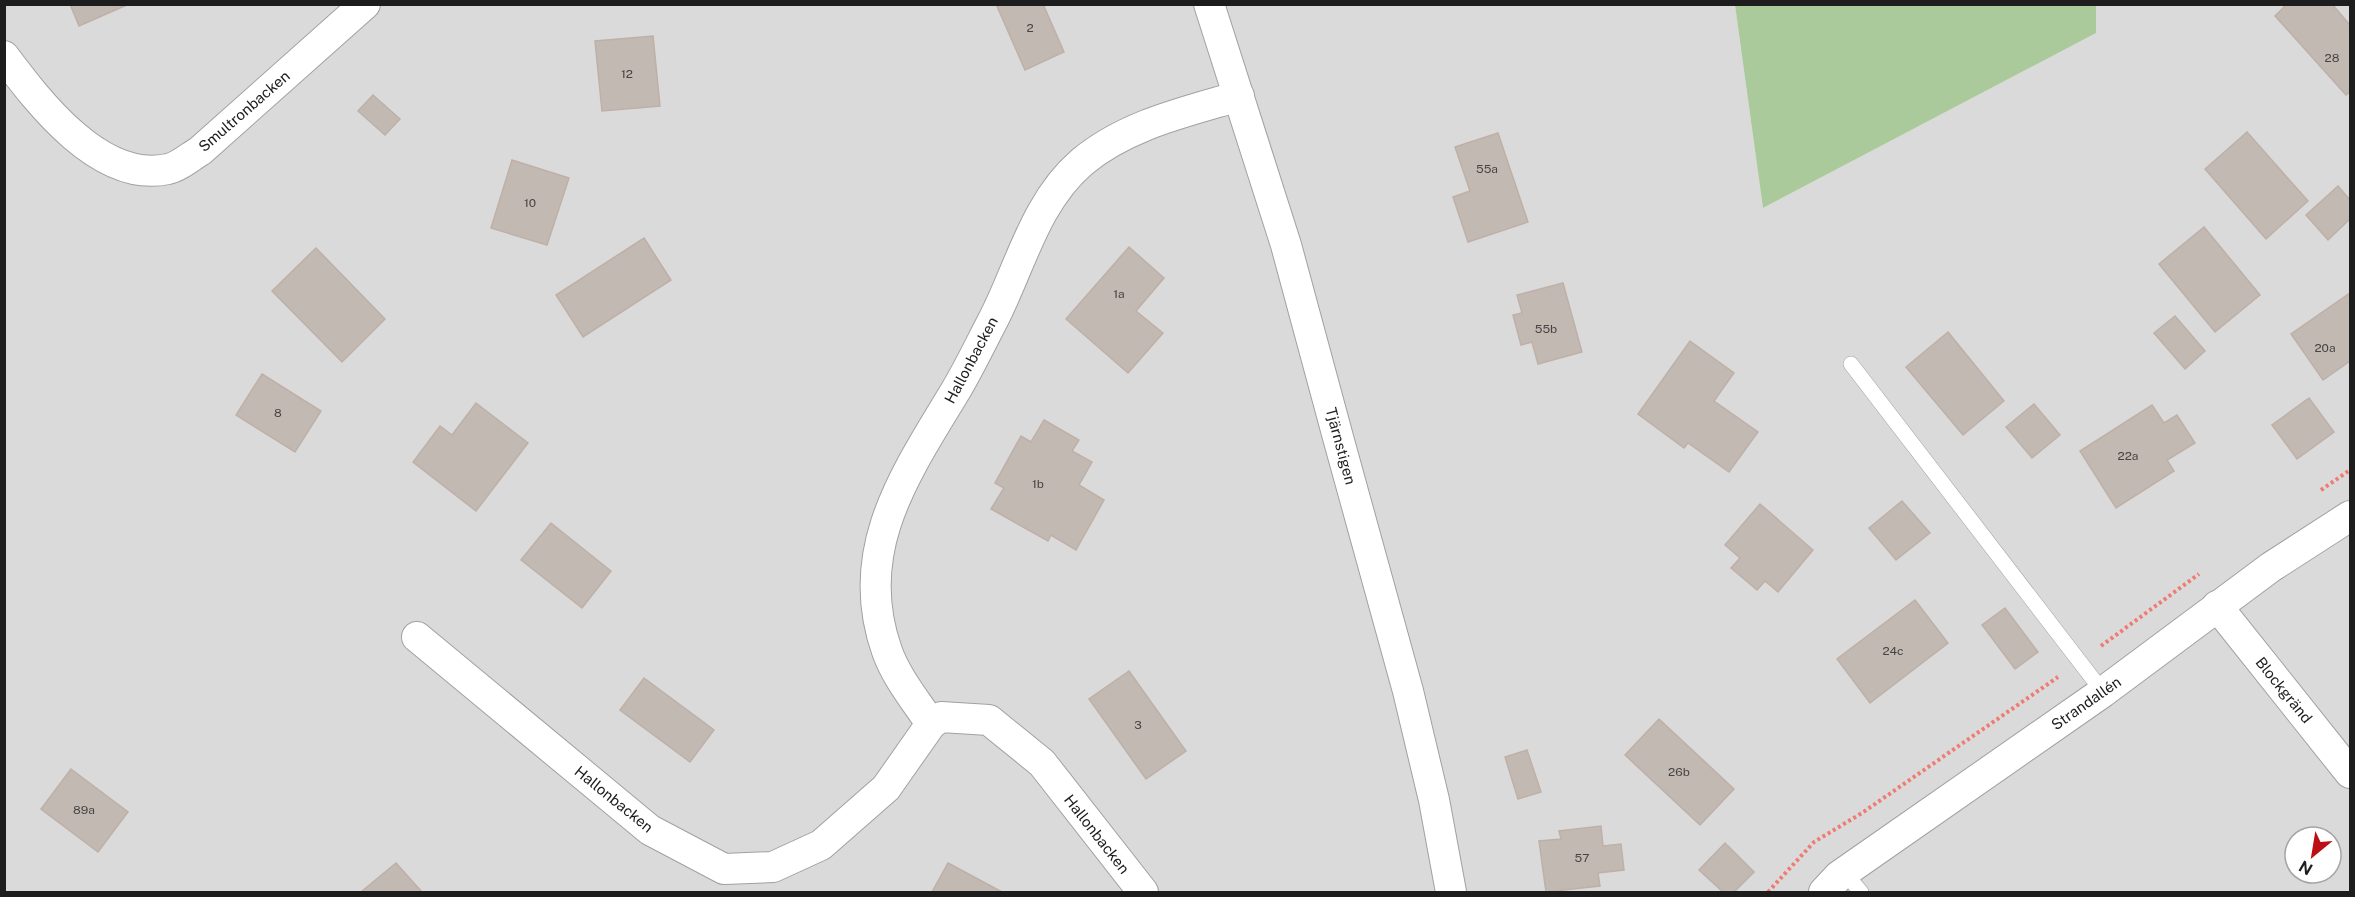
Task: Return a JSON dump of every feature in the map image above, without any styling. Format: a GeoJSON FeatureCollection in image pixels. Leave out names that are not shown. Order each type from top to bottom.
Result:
{"type":"FeatureCollection","features":[{"type":"Feature","properties":{"kind":"street","name":"Smultronbacken"},"geometry":{"type":"LineString","coordinates":[[4,56],[34,96],[81,140],[114,163],[141,170],[169,169],[200,151],[365,4]]}},
{"type":"Feature","properties":{"kind":"street","name":"Tjärnstigen"},"geometry":{"type":"LineString","coordinates":[[1209,4],[1286,245],[1408,691],[1434,800],[1451,892]]}},
{"type":"Feature","properties":{"kind":"street","name":"Hallonbacken"},"geometry":{"type":"LineString","coordinates":[[931,724],[895,668],[887,651],[879,622],[876,586],[878,553],[884,525],[899,486],[993,320],[1043,210],[1062,182],[1082,162],[1126,133],[1181,113],[1239,96]]}},
{"type":"Feature","properties":{"kind":"street","name":"Strandallén"},"geometry":{"type":"LineString","coordinates":[[1843,886],[2217,606],[2350,516]]}},
{"type":"Feature","properties":{"kind":"street","name":"Blockgränd"},"geometry":{"type":"LineString","coordinates":[[2217,606],[2350,773]]}},
{"type":"Feature","properties":{"kind":"street","name":"Hallonbacken"},"geometry":{"type":"LineString","coordinates":[[417,637],[650,830],[724,869],[773,867],[821,845],[886,788],[931,724],[941,717],[988,720],[1042,763],[1143,892]]}},
{"type":"Feature","properties":{"kind":"lane"},"geometry":{"type":"LineString","coordinates":[[1851,364],[2103,692]]}},
{"type":"Feature","properties":{"kind":"shaded area"},"geometry":{"type":"Polygon","coordinates":[[[5,5],[1735,5],[1763,208],[2096,33],[2096,5],[2350,5],[2350,892],[5,892],[5,5]]]}},
{"type":"Feature","properties":{"kind":"green space"},"geometry":{"type":"Polygon","coordinates":[[[1735,5],[2096,5],[2096,33],[1763,208],[1735,5]]]}},
{"type":"Feature","properties":{"kind":"building"},"geometry":{"type":"Polygon","coordinates":[[[70,4],[129,4],[79,26],[70,4]]]}},
{"type":"Feature","properties":{"kind":"building"},"geometry":{"type":"Polygon","coordinates":[[[996,4],[1043,4],[1064,52],[1025,70],[996,4]]]}},
{"type":"Feature","properties":{"kind":"building"},"geometry":{"type":"Polygon","coordinates":[[[2287,4],[2332,4],[2350,25],[2350,92],[2346,95],[2275,16],[2287,4]]]}},
{"type":"Feature","properties":{"kind":"building"},"geometry":{"type":"Polygon","coordinates":[[[653,36],[660,106],[602,111],[595,41],[653,36]]]}},
{"type":"Feature","properties":{"kind":"building"},"geometry":{"type":"Polygon","coordinates":[[[373,95],[400,119],[385,135],[358,111],[373,95]]]}},
{"type":"Feature","properties":{"kind":"building"},"geometry":{"type":"Polygon","coordinates":[[[2247,132],[2308,201],[2266,239],[2205,169],[2247,132]]]}},
{"type":"Feature","properties":{"kind":"building"},"geometry":{"type":"Polygon","coordinates":[[[1498,133],[1528,222],[1468,242],[1453,197],[1470,191],[1455,147],[1498,133]]]}},
{"type":"Feature","properties":{"kind":"building"},"geometry":{"type":"Polygon","coordinates":[[[512,160],[569,178],[547,245],[491,228],[512,160]]]}},
{"type":"Feature","properties":{"kind":"building"},"geometry":{"type":"Polygon","coordinates":[[[2338,186],[2350,200],[2350,219],[2328,240],[2306,215],[2338,186]]]}},
{"type":"Feature","properties":{"kind":"building"},"geometry":{"type":"Polygon","coordinates":[[[2204,227],[2260,295],[2215,332],[2159,264],[2204,227]]]}},
{"type":"Feature","properties":{"kind":"building"},"geometry":{"type":"Polygon","coordinates":[[[644,238],[671,280],[583,337],[556,295],[644,238]]]}},
{"type":"Feature","properties":{"kind":"building"},"geometry":{"type":"Polygon","coordinates":[[[1129,247],[1164,278],[1136,311],[1163,333],[1128,373],[1066,319],[1129,247]]]}},
{"type":"Feature","properties":{"kind":"building"},"geometry":{"type":"Polygon","coordinates":[[[316,248],[385,319],[342,362],[272,291],[316,248]]]}},
{"type":"Feature","properties":{"kind":"building"},"geometry":{"type":"Polygon","coordinates":[[[1563,283],[1582,352],[1538,364],[1532,342],[1521,345],[1513,315],[1522,313],[1517,295],[1563,283]]]}},
{"type":"Feature","properties":{"kind":"building"},"geometry":{"type":"Polygon","coordinates":[[[2350,293],[2350,361],[2323,380],[2291,334],[2350,293]]]}},
{"type":"Feature","properties":{"kind":"building"},"geometry":{"type":"Polygon","coordinates":[[[2175,316],[2205,351],[2185,369],[2154,333],[2175,316]]]}},
{"type":"Feature","properties":{"kind":"building"},"geometry":{"type":"Polygon","coordinates":[[[1948,332],[2004,401],[1963,435],[1906,367],[1948,332]]]}},
{"type":"Feature","properties":{"kind":"building"},"geometry":{"type":"Polygon","coordinates":[[[1690,341],[1734,373],[1714,401],[1758,432],[1729,472],[1688,443],[1684,448],[1638,414],[1690,341]]]}},
{"type":"Feature","properties":{"kind":"building"},"geometry":{"type":"Polygon","coordinates":[[[262,374],[321,411],[295,452],[236,415],[262,374]]]}},
{"type":"Feature","properties":{"kind":"building"},"geometry":{"type":"Polygon","coordinates":[[[2309,398],[2334,432],[2297,459],[2272,425],[2309,398]]]}},
{"type":"Feature","properties":{"kind":"building"},"geometry":{"type":"Polygon","coordinates":[[[476,403],[528,443],[476,511],[413,462],[440,426],[452,435],[476,403]]]}},
{"type":"Feature","properties":{"kind":"building"},"geometry":{"type":"Polygon","coordinates":[[[2034,404],[2060,435],[2032,458],[2006,427],[2034,404]]]}},
{"type":"Feature","properties":{"kind":"building"},"geometry":{"type":"Polygon","coordinates":[[[2152,405],[2164,423],[2177,415],[2195,443],[2167,460],[2174,471],[2116,508],[2080,451],[2152,405]]]}},
{"type":"Feature","properties":{"kind":"building"},"geometry":{"type":"Polygon","coordinates":[[[1044,420],[1079,440],[1072,451],[1092,462],[1079,485],[1104,500],[1076,550],[1051,535],[1048,541],[991,509],[1004,488],[995,483],[1021,436],[1031,442],[1044,420]]]}},
{"type":"Feature","properties":{"kind":"building"},"geometry":{"type":"Polygon","coordinates":[[[1902,501],[1930,533],[1896,560],[1869,528],[1902,501]]]}},
{"type":"Feature","properties":{"kind":"building"},"geometry":{"type":"Polygon","coordinates":[[[1760,504],[1813,550],[1778,592],[1765,581],[1757,590],[1731,568],[1740,558],[1725,545],[1760,504]]]}},
{"type":"Feature","properties":{"kind":"building"},"geometry":{"type":"Polygon","coordinates":[[[551,523],[611,571],[582,608],[521,560],[551,523]]]}},
{"type":"Feature","properties":{"kind":"building"},"geometry":{"type":"Polygon","coordinates":[[[1915,600],[1948,643],[1870,703],[1837,659],[1915,600]]]}},
{"type":"Feature","properties":{"kind":"building"},"geometry":{"type":"Polygon","coordinates":[[[2005,608],[2038,652],[2015,669],[1982,625],[2005,608]]]}},
{"type":"Feature","properties":{"kind":"building"},"geometry":{"type":"Polygon","coordinates":[[[1129,671],[1186,751],[1146,779],[1089,699],[1129,671]]]}},
{"type":"Feature","properties":{"kind":"building"},"geometry":{"type":"Polygon","coordinates":[[[644,678],[714,730],[690,762],[620,710],[644,678]]]}},
{"type":"Feature","properties":{"kind":"building"},"geometry":{"type":"Polygon","coordinates":[[[1659,719],[1734,789],[1700,825],[1625,755],[1659,719]]]}},
{"type":"Feature","properties":{"kind":"building"},"geometry":{"type":"Polygon","coordinates":[[[1527,750],[1541,792],[1518,799],[1505,757],[1527,750]]]}},
{"type":"Feature","properties":{"kind":"building"},"geometry":{"type":"Polygon","coordinates":[[[71,769],[128,812],[98,852],[41,809],[71,769]]]}},
{"type":"Feature","properties":{"kind":"building"},"geometry":{"type":"Polygon","coordinates":[[[1601,826],[1603,846],[1621,844],[1624,870],[1598,873],[1600,886],[1546,892],[1539,841],[1561,839],[1559,831],[1601,826]]]}},
{"type":"Feature","properties":{"kind":"building"},"geometry":{"type":"Polygon","coordinates":[[[1725,843],[1754,872],[1734,892],[1723,892],[1699,870],[1725,843]]]}},
{"type":"Feature","properties":{"kind":"building"},"geometry":{"type":"Polygon","coordinates":[[[396,863],[422,892],[361,892],[396,863]]]}},
{"type":"Feature","properties":{"kind":"building"},"geometry":{"type":"Polygon","coordinates":[[[948,863],[1002,892],[932,892],[948,863]]]}}]}
